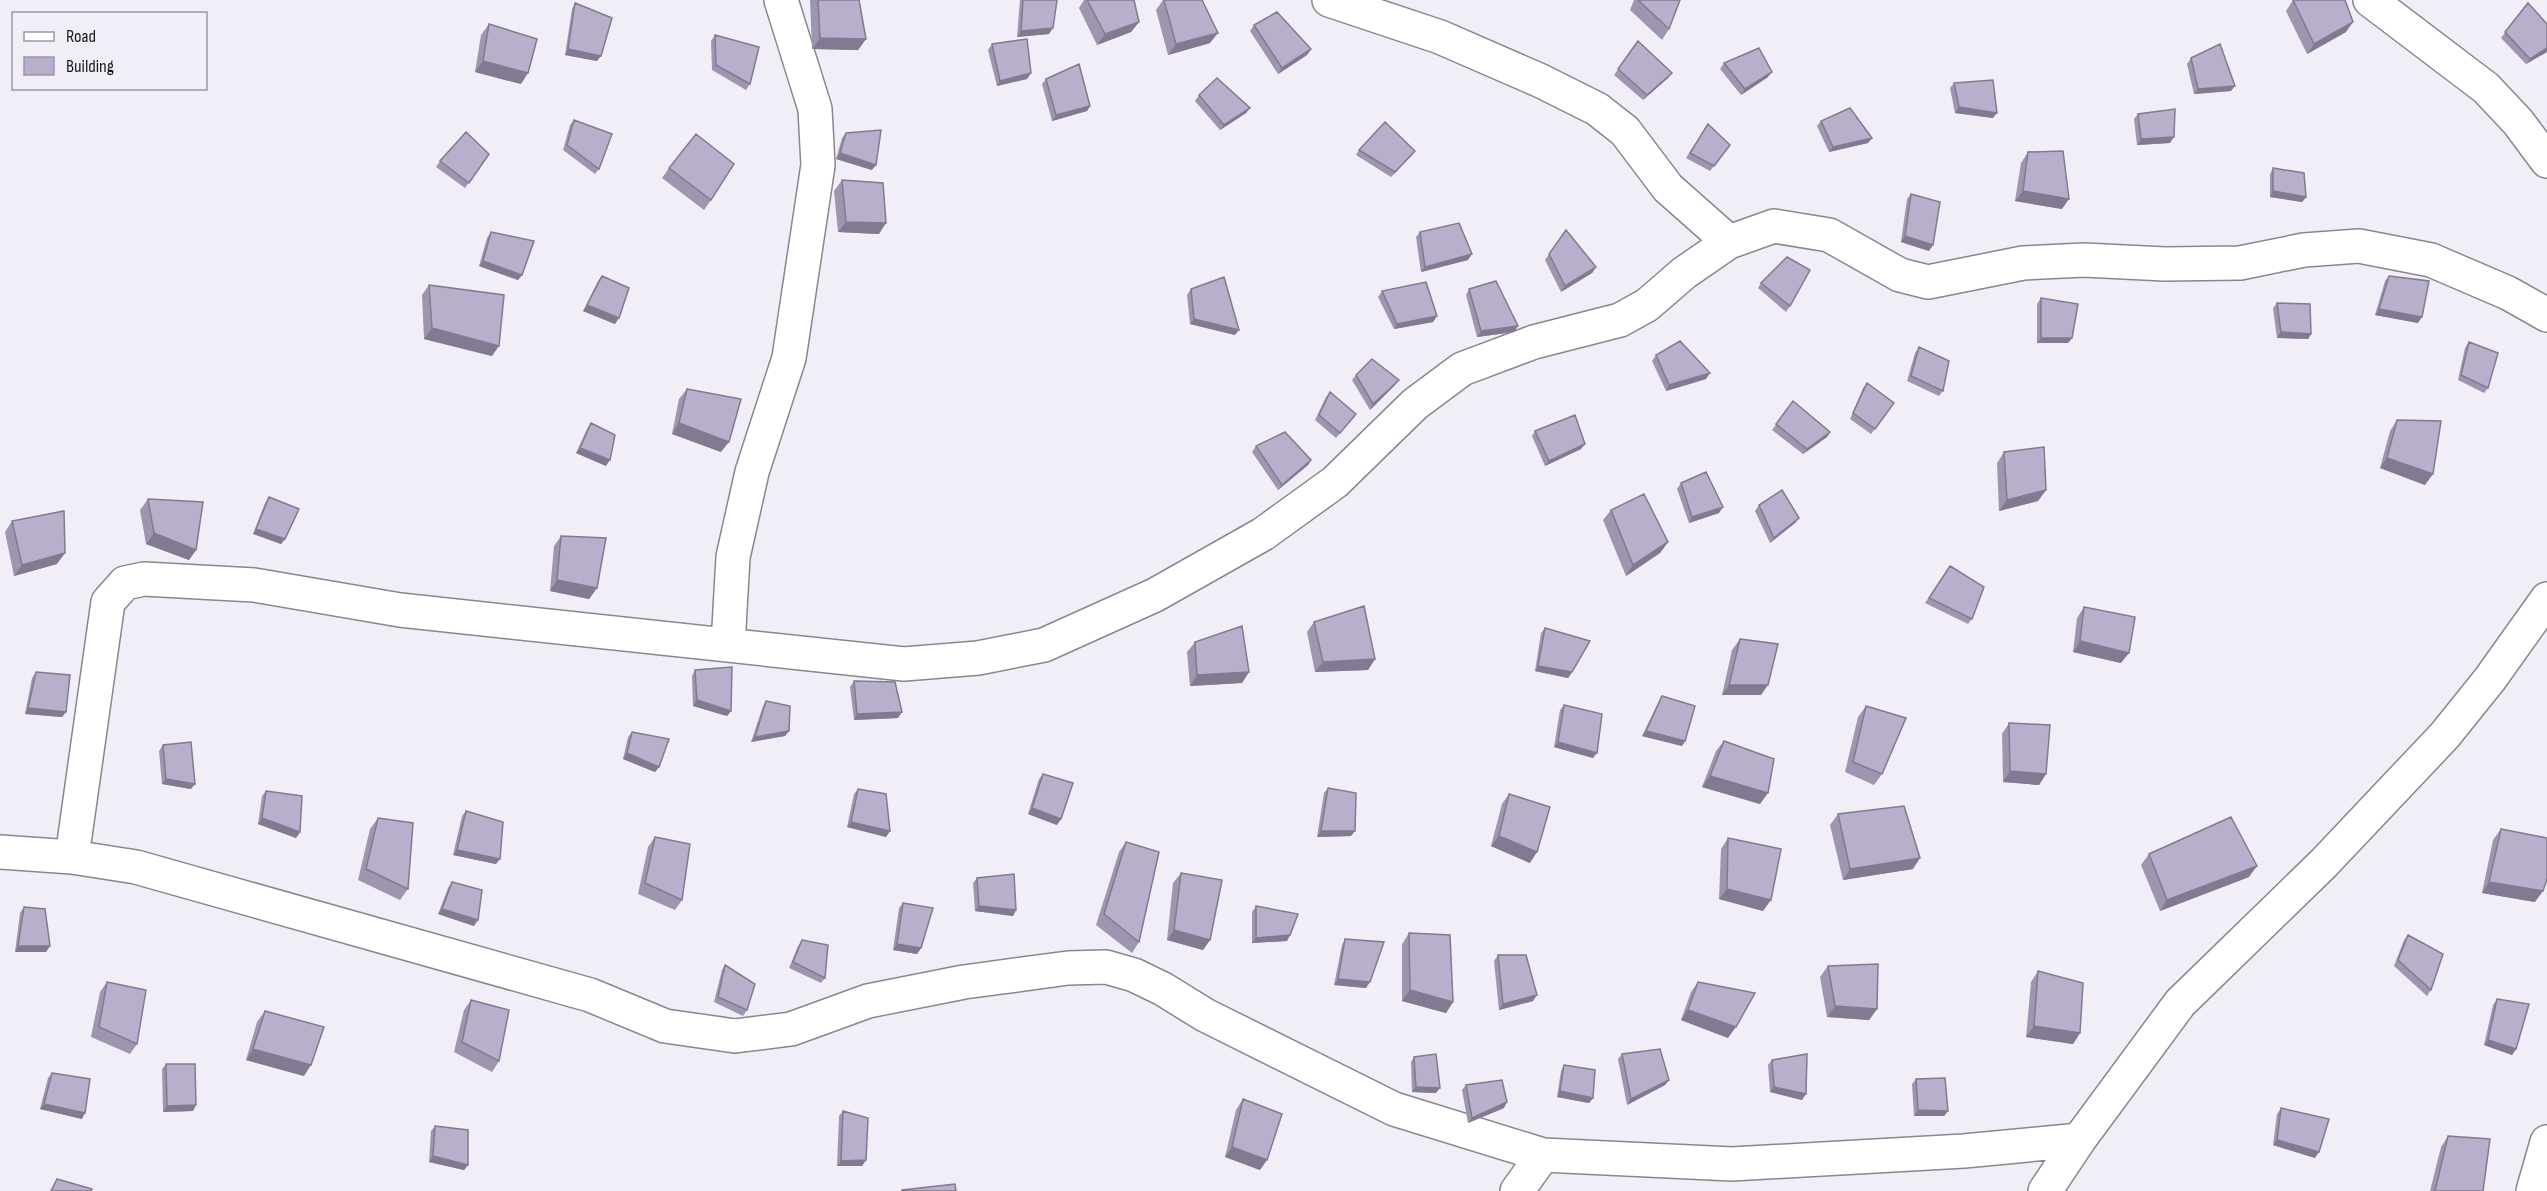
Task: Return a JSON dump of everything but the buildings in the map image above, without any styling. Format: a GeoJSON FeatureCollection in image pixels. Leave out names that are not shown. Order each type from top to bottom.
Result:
{"type":"FeatureCollection","features":[{"type":"Feature","properties":{"kind":"street"},"geometry":{"type":"LineString","coordinates":[[728,645],[733,557],[752,472],[789,358],[818,165],[815,108],[781,0]]}},
{"type":"Feature","properties":{"kind":"street"},"geometry":{"type":"LineString","coordinates":[[1329,0],[1440,37],[1541,81],[1611,118],[1625,131],[1668,188],[1729,242]]}},
{"type":"Feature","properties":{"kind":"street"},"geometry":{"type":"LineString","coordinates":[[2370,0],[2486,88],[2518,122],[2547,161]]}},
{"type":"Feature","properties":{"kind":"street"},"geometry":{"type":"LineString","coordinates":[[72,857],[108,602],[125,583],[144,579],[254,585],[400,610],[904,664],[978,658],[1044,645],[1155,595],[1263,534],[1335,482],[1415,404],[1462,369],[1534,342],[1620,320],[1647,305],[1684,273],[1729,242],[1774,226],[1829,235],[1900,275],[1928,282],[2022,263],[2084,260],[2165,264],[2240,262],[2304,250],[2359,246],[2431,260],[2508,293],[2547,315]]}},
{"type":"Feature","properties":{"kind":"street"},"geometry":{"type":"LineString","coordinates":[[2044,1191],[2180,1003],[2324,863],[2445,735],[2490,679],[2547,599]]}},
{"type":"Feature","properties":{"kind":"street"},"geometry":{"type":"LineString","coordinates":[[0,852],[72,857],[136,867],[590,995],[665,1026],[735,1036],[791,1029],[868,1001],[964,982],[1068,968],[1106,967],[1134,975],[1205,1016],[1394,1109],[1543,1155],[1732,1164],[1964,1151],[2079,1140]]}},
{"type":"Feature","properties":{"kind":"street"},"geometry":{"type":"LineString","coordinates":[[2534,1191],[2547,1142]]}},
{"type":"Feature","properties":{"kind":"street"},"geometry":{"type":"LineString","coordinates":[[1517,1191],[1543,1155]]}}]}
